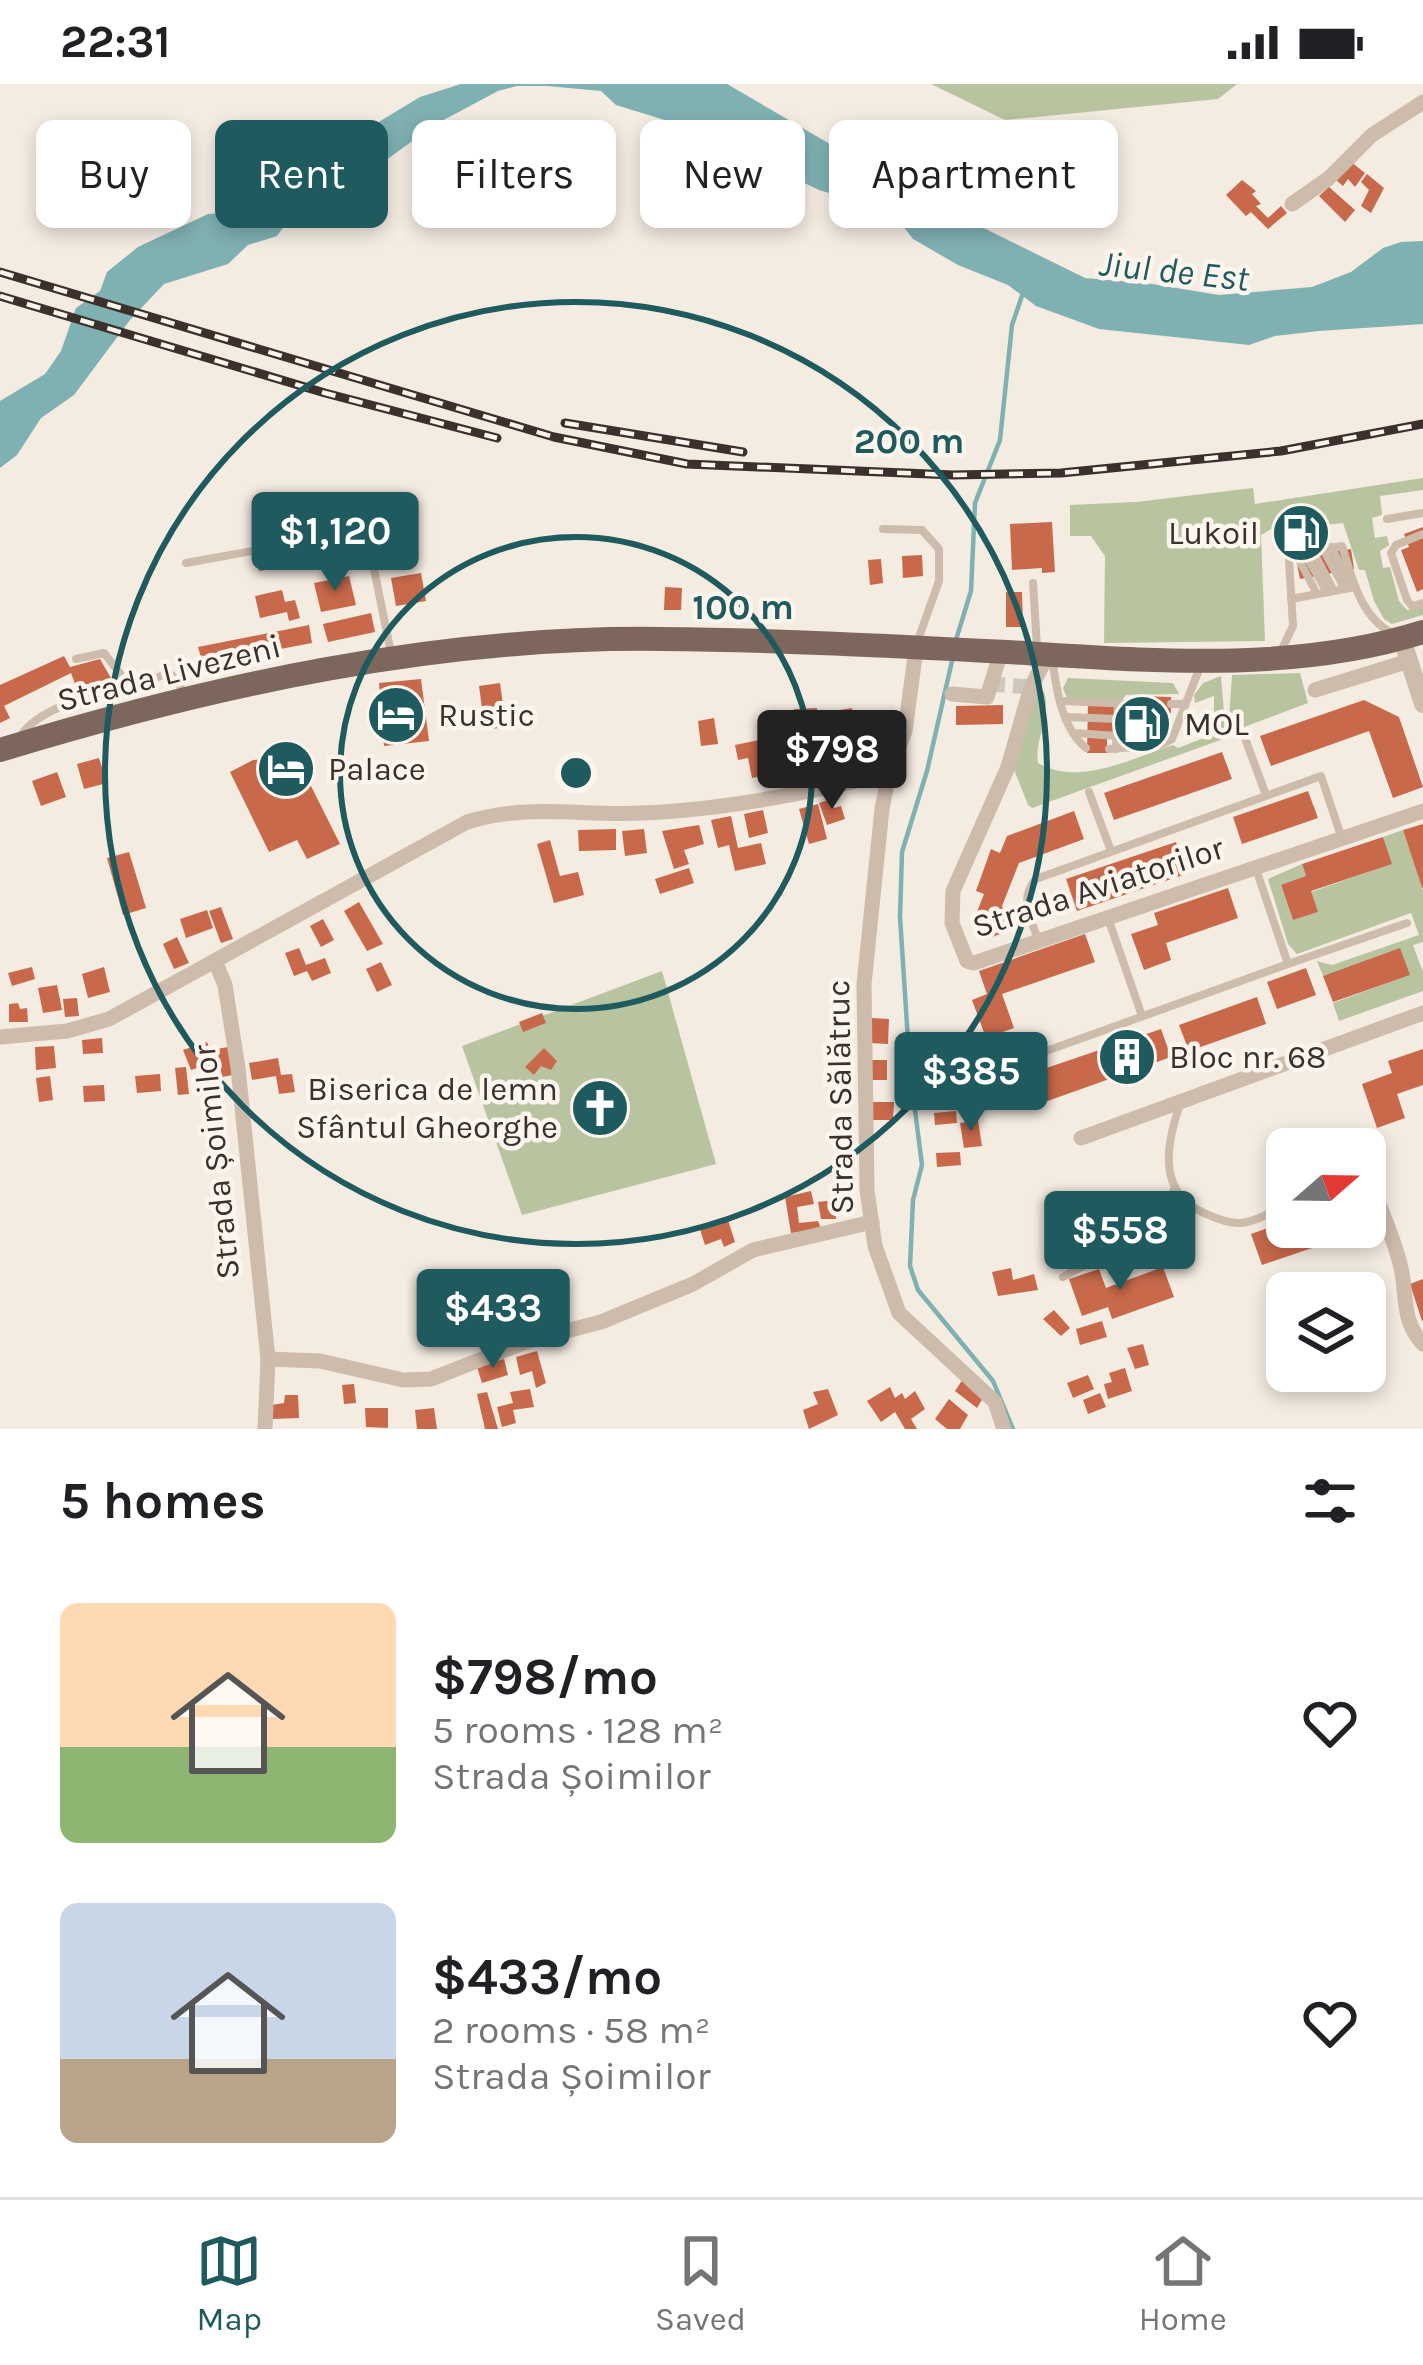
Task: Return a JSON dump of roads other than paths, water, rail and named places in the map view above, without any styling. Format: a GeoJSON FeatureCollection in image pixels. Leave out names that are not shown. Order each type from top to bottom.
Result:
{"type":"FeatureCollection","features":[{"type":"Feature","properties":{"kind":"main road","name":"Strada Livezeni"},"geometry":{"type":"LineString","coordinates":[[8,748],[188,699],[392,658],[543,643],[659,638],[1202,660],[1278,658],[1411,644]]}},
{"type":"Feature","properties":{"kind":"street"},"geometry":{"type":"LineString","coordinates":[[1292,204],[1330,178],[1372,135],[1423,102]]}},
{"type":"Feature","properties":{"kind":"street"},"geometry":{"type":"LineString","coordinates":[[1315,690],[1411,644],[1423,704]]}},
{"type":"Feature","properties":{"kind":"street","name":"Strada Sălătruc"},"geometry":{"type":"LineString","coordinates":[[923,649],[905,731],[889,773],[864,984],[863,1093],[872,1222],[875,1246],[899,1312],[995,1402],[1004,1429]]}},
{"type":"Feature","properties":{"kind":"street"},"geometry":{"type":"LineString","coordinates":[[952,694],[987,697],[994,652]]}},
{"type":"Feature","properties":{"kind":"street","name":"Strada Aviatorilor"},"geometry":{"type":"LineString","coordinates":[[1046,655],[1031,687],[1008,767],[952,891],[958,945],[967,962],[1423,811]]}},
{"type":"Feature","properties":{"kind":"street"},"geometry":{"type":"LineString","coordinates":[[0,1037],[89,1028],[466,822],[494,813],[546,809],[639,814],[775,797],[889,773]]}},
{"type":"Feature","properties":{"kind":"street","name":"Strada Șoimilor"},"geometry":{"type":"LineString","coordinates":[[215,961],[225,985],[238,1068],[268,1359],[265,1429]]}},
{"type":"Feature","properties":{"kind":"street"},"geometry":{"type":"LineString","coordinates":[[1081,1138],[1423,1013]]}},
{"type":"Feature","properties":{"kind":"street"},"geometry":{"type":"LineString","coordinates":[[268,1359],[320,1361],[403,1380],[431,1379],[528,1341],[602,1322],[693,1284],[753,1250],[872,1222]]}},
{"type":"Feature","properties":{"kind":"street"},"geometry":{"type":"LineString","coordinates":[[1386,1224],[1400,1261],[1402,1303],[1423,1344]]}},
{"type":"Feature","properties":{"kind":"lane"},"geometry":{"type":"LineString","coordinates":[[1387,519],[1423,513]]}},
{"type":"Feature","properties":{"kind":"lane"},"geometry":{"type":"LineString","coordinates":[[883,530],[922,530],[933,538],[942,557],[939,581],[920,627],[923,649]]}},
{"type":"Feature","properties":{"kind":"lane"},"geometry":{"type":"LineString","coordinates":[[186,563],[350,533],[364,540],[372,559],[392,658]]}},
{"type":"Feature","properties":{"kind":"lane"},"geometry":{"type":"LineString","coordinates":[[1423,534],[1396,544],[1390,553],[1407,600],[1412,606],[1423,603]]}},
{"type":"Feature","properties":{"kind":"lane"},"geometry":{"type":"LineString","coordinates":[[1278,658],[1293,626],[1288,564],[1313,551],[1342,545],[1339,590]]}},
{"type":"Feature","properties":{"kind":"lane"},"geometry":{"type":"LineString","coordinates":[[1313,551],[1339,590]]}},
{"type":"Feature","properties":{"kind":"lane"},"geometry":{"type":"LineString","coordinates":[[1313,551],[1339,590],[1379,626],[1411,644]]}},
{"type":"Feature","properties":{"kind":"lane"},"geometry":{"type":"LineString","coordinates":[[1033,583],[1060,701],[1074,734],[1086,748]]}},
{"type":"Feature","properties":{"kind":"lane"},"geometry":{"type":"LineString","coordinates":[[1291,599],[1339,590]]}},
{"type":"Feature","properties":{"kind":"lane"},"geometry":{"type":"LineString","coordinates":[[76,659],[104,653],[129,686]]}},
{"type":"Feature","properties":{"kind":"lane"},"geometry":{"type":"LineString","coordinates":[[1118,703],[1112,749],[1161,745],[1172,739],[1202,660]]}},
{"type":"Feature","properties":{"kind":"lane"},"geometry":{"type":"LineString","coordinates":[[8,748],[33,722],[84,698],[172,675],[188,699]]}},
{"type":"Feature","properties":{"kind":"lane"},"geometry":{"type":"LineString","coordinates":[[1060,701],[1135,704]]}},
{"type":"Feature","properties":{"kind":"lane"},"geometry":{"type":"LineString","coordinates":[[1172,704],[1185,704]]}},
{"type":"Feature","properties":{"kind":"lane"},"geometry":{"type":"LineString","coordinates":[[1066,717],[1117,719]]}},
{"type":"Feature","properties":{"kind":"lane"},"geometry":{"type":"LineString","coordinates":[[1243,733],[1265,795]]}},
{"type":"Feature","properties":{"kind":"lane"},"geometry":{"type":"LineString","coordinates":[[1074,734],[1117,736]]}},
{"type":"Feature","properties":{"kind":"lane"},"geometry":{"type":"LineString","coordinates":[[1038,941],[1026,904],[1027,889],[1036,879],[1321,776],[1342,838]]}},
{"type":"Feature","properties":{"kind":"lane"},"geometry":{"type":"LineString","coordinates":[[1089,792],[1112,851]]}},
{"type":"Feature","properties":{"kind":"lane"},"geometry":{"type":"LineString","coordinates":[[1256,868],[1288,964]]}},
{"type":"Feature","properties":{"kind":"lane"},"geometry":{"type":"LineString","coordinates":[[1108,918],[1142,1016]]}},
{"type":"Feature","properties":{"kind":"lane"},"geometry":{"type":"LineString","coordinates":[[1024,1059],[1407,923]]}},
{"type":"Feature","properties":{"kind":"lane"},"geometry":{"type":"LineString","coordinates":[[1180,1102],[1168,1137],[1174,1190],[1190,1207],[1216,1219],[1242,1223],[1266,1214]]}},
{"type":"Feature","properties":{"kind":"lane"},"geometry":{"type":"LineString","coordinates":[[1063,1277],[1146,1232],[1174,1190]]}},
{"type":"Feature","properties":{"kind":"water"},"geometry":{"type":"Polygon","coordinates":[[[461,84],[727,84],[789,120],[665,120],[616,105],[601,91],[517,86],[444,120],[412,120],[412,141],[388,159],[388,120],[382,120],[420,97],[461,84]]]}},
{"type":"Feature","properties":{"kind":"water"},"geometry":{"type":"Polygon","coordinates":[[[805,129],[829,143],[829,193],[805,183],[805,129]]]}},
{"type":"Feature","properties":{"kind":"water"},"geometry":{"type":"Polygon","coordinates":[[[215,214],[215,228],[283,228],[277,236],[248,245],[228,264],[164,284],[130,320],[74,395],[41,418],[17,455],[0,468],[0,401],[45,374],[61,351],[76,308],[100,291],[107,272],[138,247],[178,228],[191,228],[191,222],[215,214]]]}},
{"type":"Feature","properties":{"kind":"water"},"geometry":{"type":"Polygon","coordinates":[[[904,228],[984,228],[1085,278],[1219,295],[1312,287],[1351,272],[1383,248],[1423,241],[1423,324],[1275,336],[1249,345],[1099,329],[1036,306],[1008,285],[958,265],[913,239],[904,228]]]}},
{"type":"Feature","properties":{"kind":"waterway"},"geometry":{"type":"LineString","coordinates":[[955,643],[971,591],[975,503],[1000,440],[1012,325],[1023,293]]}},
{"type":"Feature","properties":{"kind":"waterway"},"geometry":{"type":"LineString","coordinates":[[952,661],[927,771],[902,852],[900,917],[910,1071],[922,1165],[913,1200],[910,1266],[918,1290],[993,1381],[1013,1429]]}},
{"type":"Feature","properties":{"kind":"tunnel"},"geometry":{"type":"LineString","coordinates":[[990,684],[1031,687]]}},
{"type":"Feature","properties":{"kind":"railway"},"geometry":{"type":"LineString","coordinates":[[0,272],[554,437],[687,464],[953,475],[1061,473],[1281,451],[1423,424]]}},
{"type":"Feature","properties":{"kind":"railway"},"geometry":{"type":"LineString","coordinates":[[0,296],[325,393],[497,438]]}},
{"type":"Feature","properties":{"kind":"railway"},"geometry":{"type":"LineString","coordinates":[[565,423],[743,452]]}},
{"type":"Feature","properties":{"kind":"place","name":"Lukoil"},"geometry":{"type":"Point","coordinates":[1301,533]}},
{"type":"Feature","properties":{"kind":"place","name":"Rustic"},"geometry":{"type":"Point","coordinates":[396,715]}},
{"type":"Feature","properties":{"kind":"place","name":"MOL"},"geometry":{"type":"Point","coordinates":[1142,724]}},
{"type":"Feature","properties":{"kind":"place","name":"Palace"},"geometry":{"type":"Point","coordinates":[286,769]}},
{"type":"Feature","properties":{"kind":"place","name":"Bloc nr. 68"},"geometry":{"type":"Point","coordinates":[1127,1057]}},
{"type":"Feature","properties":{"kind":"place","name":"Biserica de lemn Sfântul Gheorghe"},"geometry":{"type":"Point","coordinates":[600,1108]}},
{"type":"Feature","properties":{"kind":"water label","name":"Jiul de Est"},"geometry":{"type":"Point","coordinates":[1174,271]}}]}
